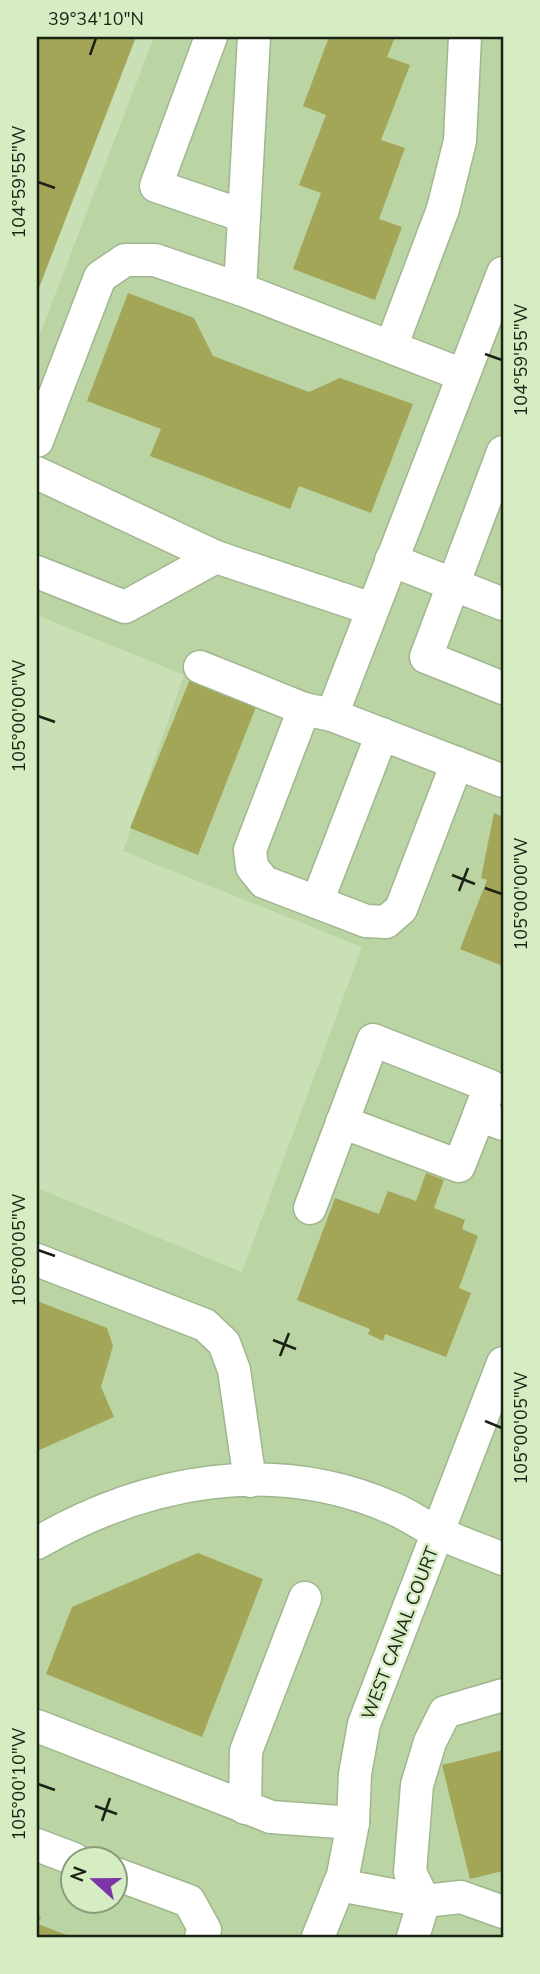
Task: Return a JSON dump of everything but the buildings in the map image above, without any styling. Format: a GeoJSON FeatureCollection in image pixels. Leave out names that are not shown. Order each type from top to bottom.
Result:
{"type":"FeatureCollection","features":[{"type":"Feature","properties":{"kind":"street"},"geometry":{"type":"LineString","coordinates":[[211,37],[156,186],[244,216]]}},
{"type":"Feature","properties":{"kind":"street"},"geometry":{"type":"LineString","coordinates":[[240,289],[254,37]]}},
{"type":"Feature","properties":{"kind":"street"},"geometry":{"type":"LineString","coordinates":[[391,347],[443,209],[460,141],[465,37]]}},
{"type":"Feature","properties":{"kind":"street"},"geometry":{"type":"LineString","coordinates":[[37,441],[100,277],[125,261],[155,260],[240,289],[463,375]]}},
{"type":"Feature","properties":{"kind":"street"},"geometry":{"type":"LineString","coordinates":[[457,763],[401,909],[386,922],[366,921],[264,882],[252,867],[250,850],[372,609],[503,273]]}},
{"type":"Feature","properties":{"kind":"street"},"geometry":{"type":"LineString","coordinates":[[503,452],[492,517],[453,584],[426,657],[503,688]]}},
{"type":"Feature","properties":{"kind":"street"},"geometry":{"type":"LineString","coordinates":[[37,473],[216,557],[372,609]]}},
{"type":"Feature","properties":{"kind":"street"},"geometry":{"type":"LineString","coordinates":[[37,572],[125,607],[216,557]]}},
{"type":"Feature","properties":{"kind":"street"},"geometry":{"type":"LineString","coordinates":[[391,560],[503,604]]}},
{"type":"Feature","properties":{"kind":"street"},"geometry":{"type":"LineString","coordinates":[[200,667],[503,781]]}},
{"type":"Feature","properties":{"kind":"street"},"geometry":{"type":"LineString","coordinates":[[317,902],[382,734]]}},
{"type":"Feature","properties":{"kind":"street"},"geometry":{"type":"LineString","coordinates":[[310,1208],[342,1122],[373,1040],[490,1086],[491,1120],[459,1167],[342,1122]]}},
{"type":"Feature","properties":{"kind":"street"},"geometry":{"type":"LineString","coordinates":[[37,1260],[205,1325],[224,1343],[234,1370],[250,1481]]}},
{"type":"Feature","properties":{"kind":"street","name":"WEST CANAL COURT"},"geometry":{"type":"LineString","coordinates":[[318,1937],[339,1885],[353,1823],[355,1774],[364,1724],[503,1363]]}},
{"type":"Feature","properties":{"kind":"street"},"geometry":{"type":"LineString","coordinates":[[37,1543],[102,1508],[160,1490],[193,1483],[281,1481],[340,1490],[392,1508],[438,1533],[503,1559]]}},
{"type":"Feature","properties":{"kind":"street"},"geometry":{"type":"LineString","coordinates":[[245,1808],[246,1751],[306,1598]]}},
{"type":"Feature","properties":{"kind":"street"},"geometry":{"type":"LineString","coordinates":[[413,1937],[424,1901],[410,1872],[417,1786],[430,1742],[445,1712],[503,1695]]}},
{"type":"Feature","properties":{"kind":"street"},"geometry":{"type":"LineString","coordinates":[[37,1726],[271,1818],[353,1823]]}},
{"type":"Feature","properties":{"kind":"street"},"geometry":{"type":"LineString","coordinates":[[37,1845],[60,1854]]}},
{"type":"Feature","properties":{"kind":"street"},"geometry":{"type":"LineString","coordinates":[[130,1879],[189,1900],[205,1930],[201,1937]]}},
{"type":"Feature","properties":{"kind":"street"},"geometry":{"type":"LineString","coordinates":[[339,1885],[424,1901],[461,1897],[503,1912]]}},
{"type":"Feature","properties":{"kind":"shaded area"},"geometry":{"type":"Polygon","coordinates":[[[154,37],[503,37],[503,1937],[37,1937],[37,1188],[242,1272],[362,947],[123,851],[184,675],[37,615],[37,342],[154,37]]]}}]}
